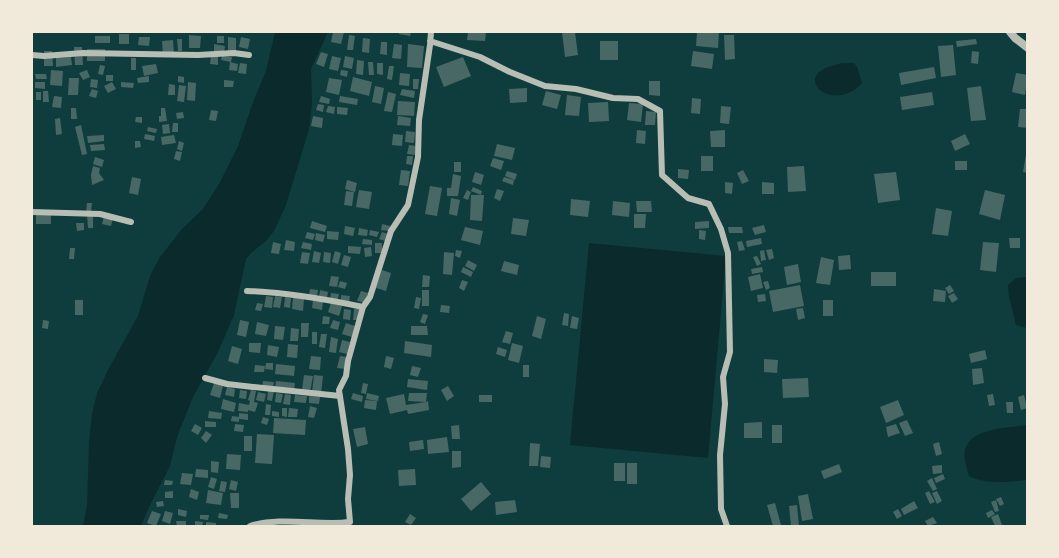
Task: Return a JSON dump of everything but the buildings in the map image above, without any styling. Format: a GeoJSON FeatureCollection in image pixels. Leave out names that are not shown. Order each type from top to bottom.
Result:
{"type":"FeatureCollection","features":[{"type":"Feature","properties":{"kind":"street"},"geometry":{"type":"LineString","coordinates":[[250,526],[279,522],[351,522],[348,499],[350,475],[348,449],[339,390],[346,376],[363,307],[370,297],[391,231],[408,205],[418,156],[419,120],[430,32]]}},
{"type":"Feature","properties":{"kind":"street"},"geometry":{"type":"LineString","coordinates":[[1010,32],[1028,48]]}},
{"type":"Feature","properties":{"kind":"street"},"geometry":{"type":"LineString","coordinates":[[430,41],[480,57],[545,86],[576,89],[613,98],[638,99],[660,111],[662,175],[688,198],[709,204],[721,229],[728,253],[730,352],[723,376],[725,404],[720,455],[721,509],[727,526]]}},
{"type":"Feature","properties":{"kind":"street"},"geometry":{"type":"LineString","coordinates":[[32,55],[83,53],[249,55]]}},
{"type":"Feature","properties":{"kind":"street"},"geometry":{"type":"LineString","coordinates":[[32,212],[100,214],[131,222]]}},
{"type":"Feature","properties":{"kind":"street"},"geometry":{"type":"LineString","coordinates":[[247,291],[313,298],[363,307]]}},
{"type":"Feature","properties":{"kind":"street"},"geometry":{"type":"LineString","coordinates":[[205,378],[227,384],[340,396]]}},
{"type":"Feature","properties":{"kind":"water"},"geometry":{"type":"Polygon","coordinates":[[[275,32],[328,32],[311,69],[312,104],[309,129],[286,205],[274,231],[246,259],[234,315],[217,354],[193,397],[177,437],[170,466],[141,526],[83,526],[87,506],[89,442],[97,393],[138,316],[150,276],[160,257],[182,229],[203,209],[219,184],[238,146],[266,71],[275,32]]]}},
{"type":"Feature","properties":{"kind":"water"},"geometry":{"type":"Polygon","coordinates":[[[842,63],[854,63],[862,83],[842,95],[824,92],[815,81],[817,75],[826,68],[842,63]]]}},
{"type":"Feature","properties":{"kind":"water"},"geometry":{"type":"Polygon","coordinates":[[[589,243],[726,256],[708,458],[570,445],[589,243]]]}},
{"type":"Feature","properties":{"kind":"water"},"geometry":{"type":"Polygon","coordinates":[[[1028,277],[1027,328],[1016,325],[1008,285],[1016,278],[1028,277]]]}},
{"type":"Feature","properties":{"kind":"water"},"geometry":{"type":"Polygon","coordinates":[[[1027,425],[1027,480],[990,482],[969,476],[964,455],[969,442],[975,436],[992,430],[1027,425]]]}}]}
